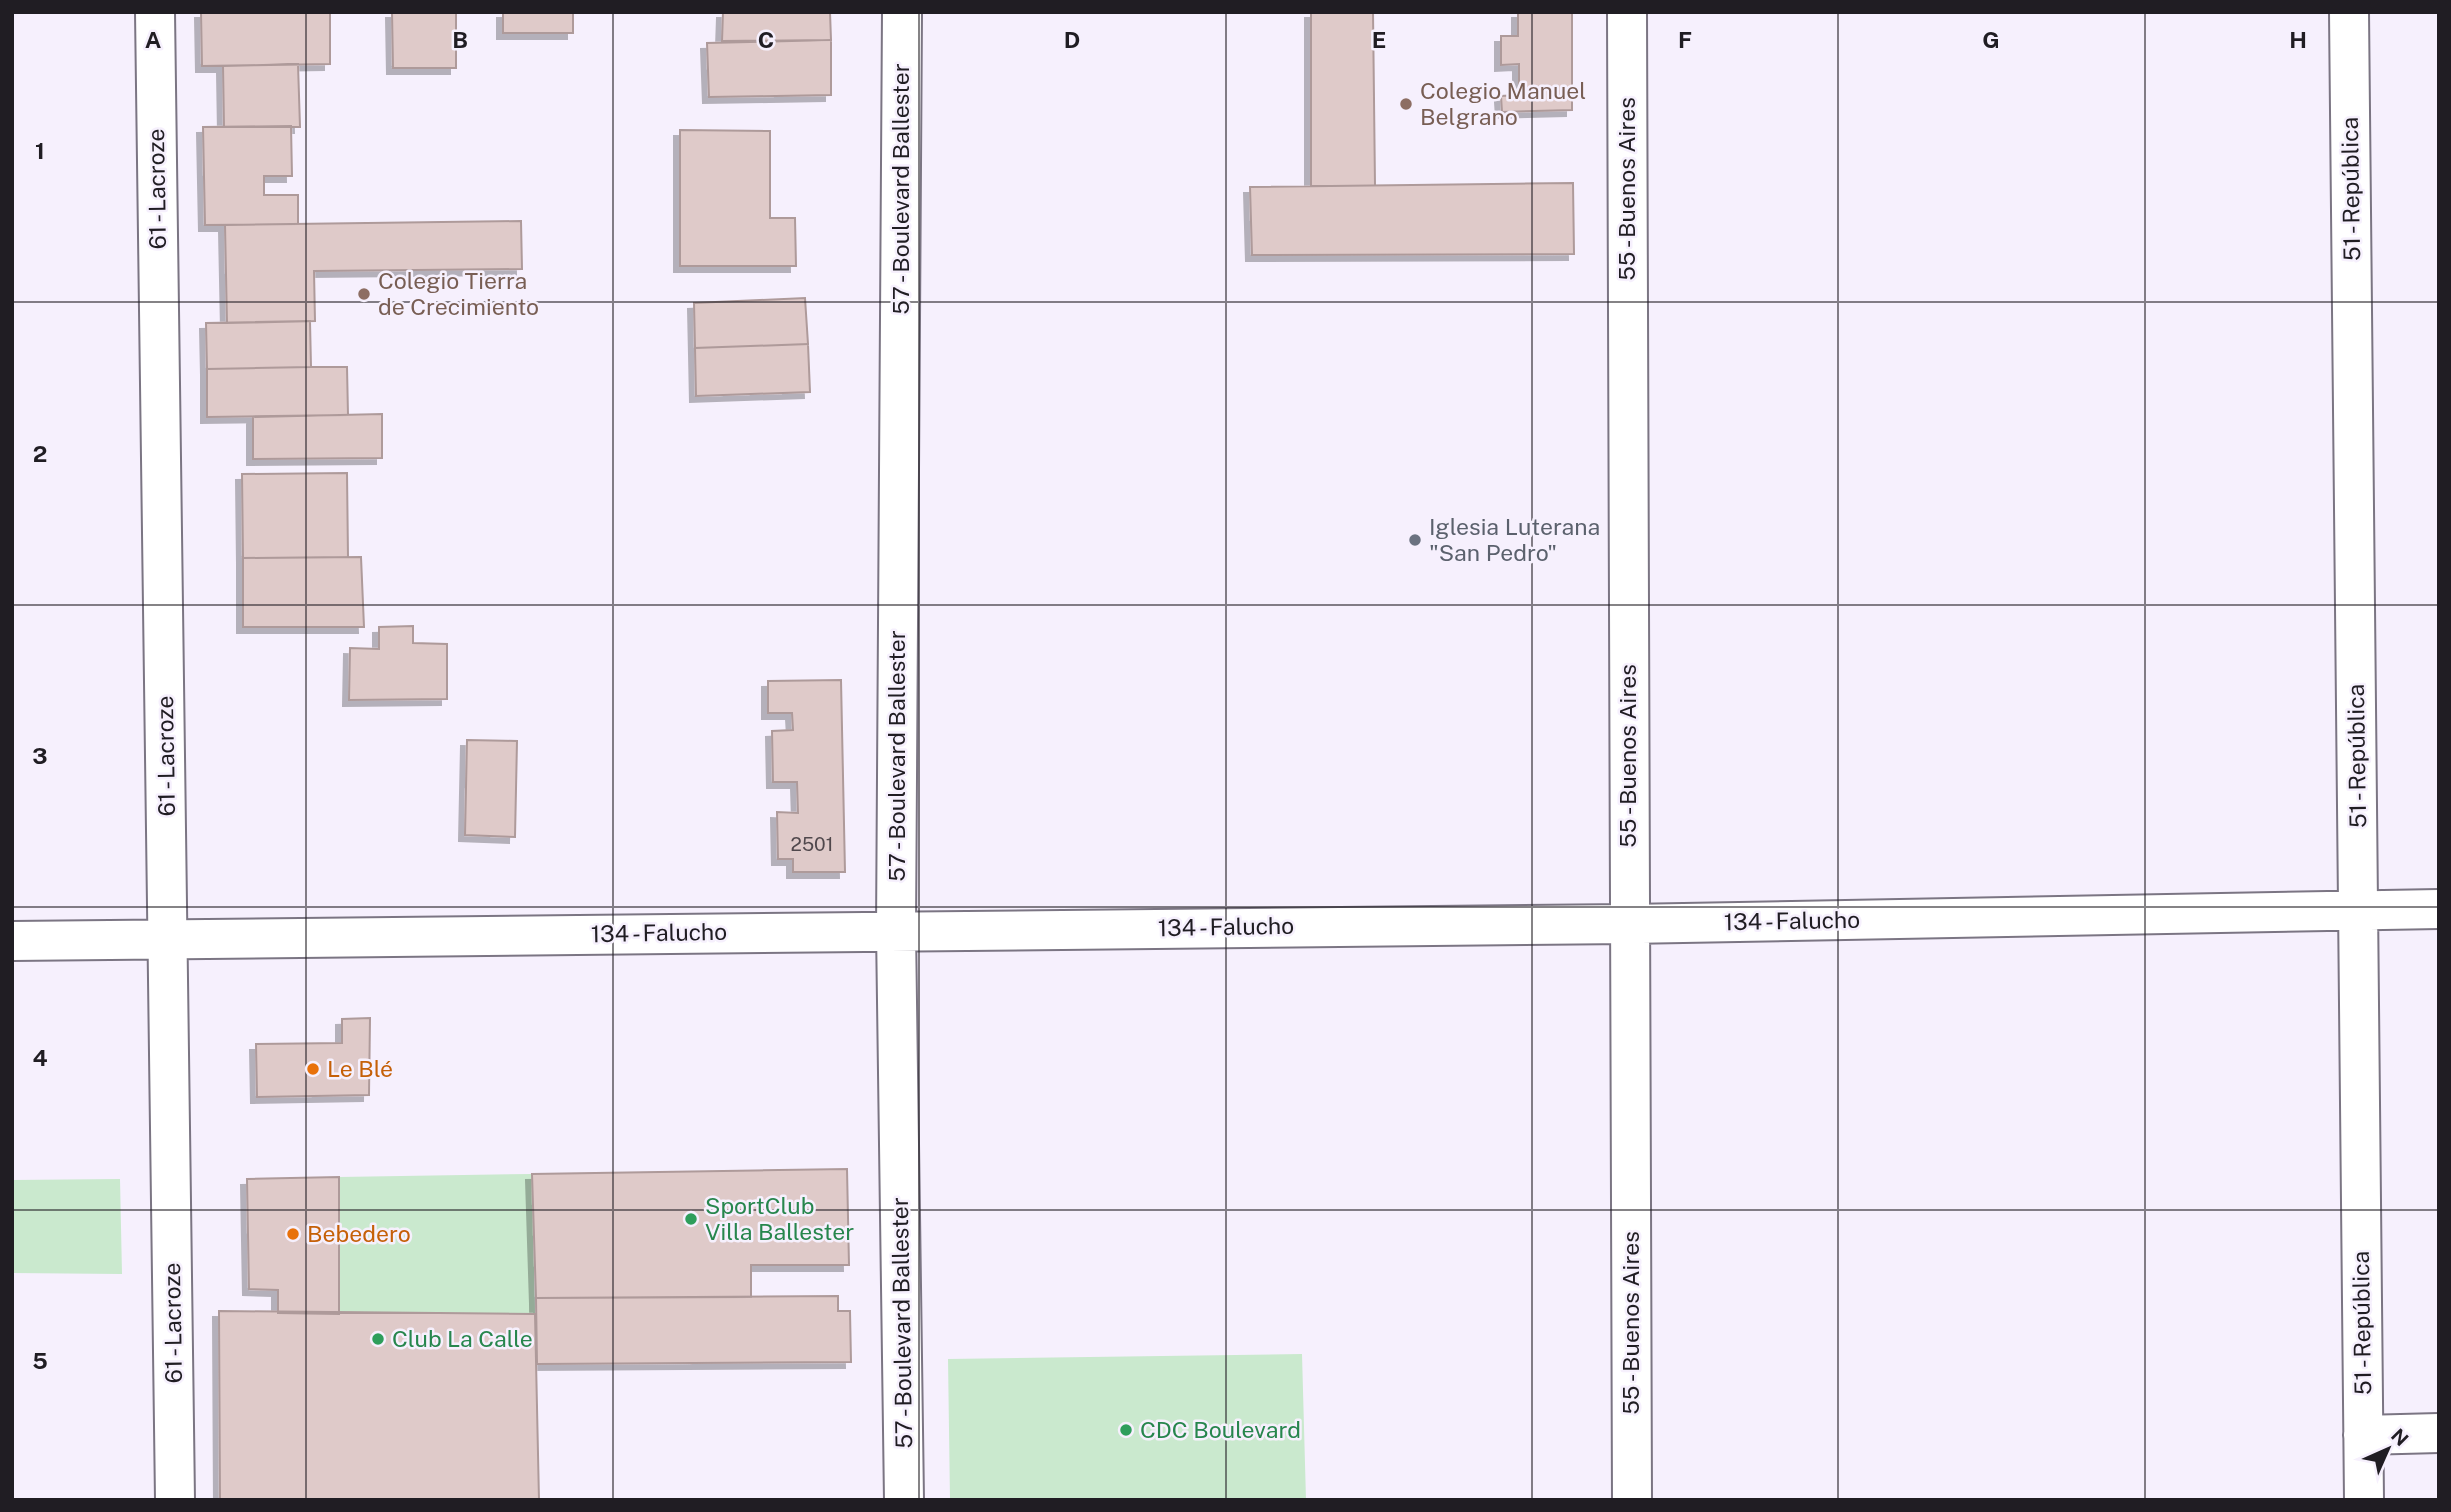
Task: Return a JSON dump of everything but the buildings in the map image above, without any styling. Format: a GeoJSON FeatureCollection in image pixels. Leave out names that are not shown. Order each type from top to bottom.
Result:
{"type":"FeatureCollection","features":[{"type":"Feature","properties":{"kind":"street","name":"61 - Lacroze"},"geometry":{"type":"LineString","coordinates":[[155,12],[175,1500]]}},
{"type":"Feature","properties":{"kind":"street","name":"57 - Boulevard Ballester"},"geometry":{"type":"LineString","coordinates":[[902,12],[896,930],[904,1500]]}},
{"type":"Feature","properties":{"kind":"street","name":"55 - Buenos Aires"},"geometry":{"type":"LineString","coordinates":[[1627,12],[1632,1500]]}},
{"type":"Feature","properties":{"kind":"street","name":"51 - República"},"geometry":{"type":"LineString","coordinates":[[2349,12],[2364,1500]]}},
{"type":"Feature","properties":{"kind":"street","name":"134 - Falucho"},"geometry":{"type":"LineString","coordinates":[[12,941],[1628,924],[2439,909]]}},
{"type":"Feature","properties":{"kind":"street"},"geometry":{"type":"LineString","coordinates":[[2363,1435],[2439,1433]]}},
{"type":"Feature","properties":{"kind":"green space"},"geometry":{"type":"Polygon","coordinates":[[[532,1174],[539,1500],[339,1314],[339,1177],[532,1174]]]}},
{"type":"Feature","properties":{"kind":"green space"},"geometry":{"type":"Polygon","coordinates":[[[120,1179],[122,1274],[12,1273],[12,1180],[120,1179]]]}},
{"type":"Feature","properties":{"kind":"green space","name":"CDC Boulevard"},"geometry":{"type":"Polygon","coordinates":[[[1302,1354],[1306,1500],[950,1500],[948,1359],[1302,1354]]]}},
{"type":"Feature","properties":{"kind":"place","name":"Colegio Manuel Belgrano"},"geometry":{"type":"Point","coordinates":[1406,104]}},
{"type":"Feature","properties":{"kind":"place","name":"Colegio Tierra de Crecimiento"},"geometry":{"type":"Point","coordinates":[364,294]}},
{"type":"Feature","properties":{"kind":"place","name":"Iglesia Luterana \"San Pedro\""},"geometry":{"type":"Point","coordinates":[1415,540]}},
{"type":"Feature","properties":{"kind":"place","name":"Le Blé"},"geometry":{"type":"Point","coordinates":[313,1069]}},
{"type":"Feature","properties":{"kind":"place","name":"SportClub Villa Ballester"},"geometry":{"type":"Point","coordinates":[691,1219]}},
{"type":"Feature","properties":{"kind":"place","name":"Bebedero"},"geometry":{"type":"Point","coordinates":[293,1234]}},
{"type":"Feature","properties":{"kind":"place","name":"Club La Calle"},"geometry":{"type":"Point","coordinates":[378,1339]}},
{"type":"Feature","properties":{"kind":"place","name":"CDC Boulevard"},"geometry":{"type":"Point","coordinates":[1126,1430]}}]}
